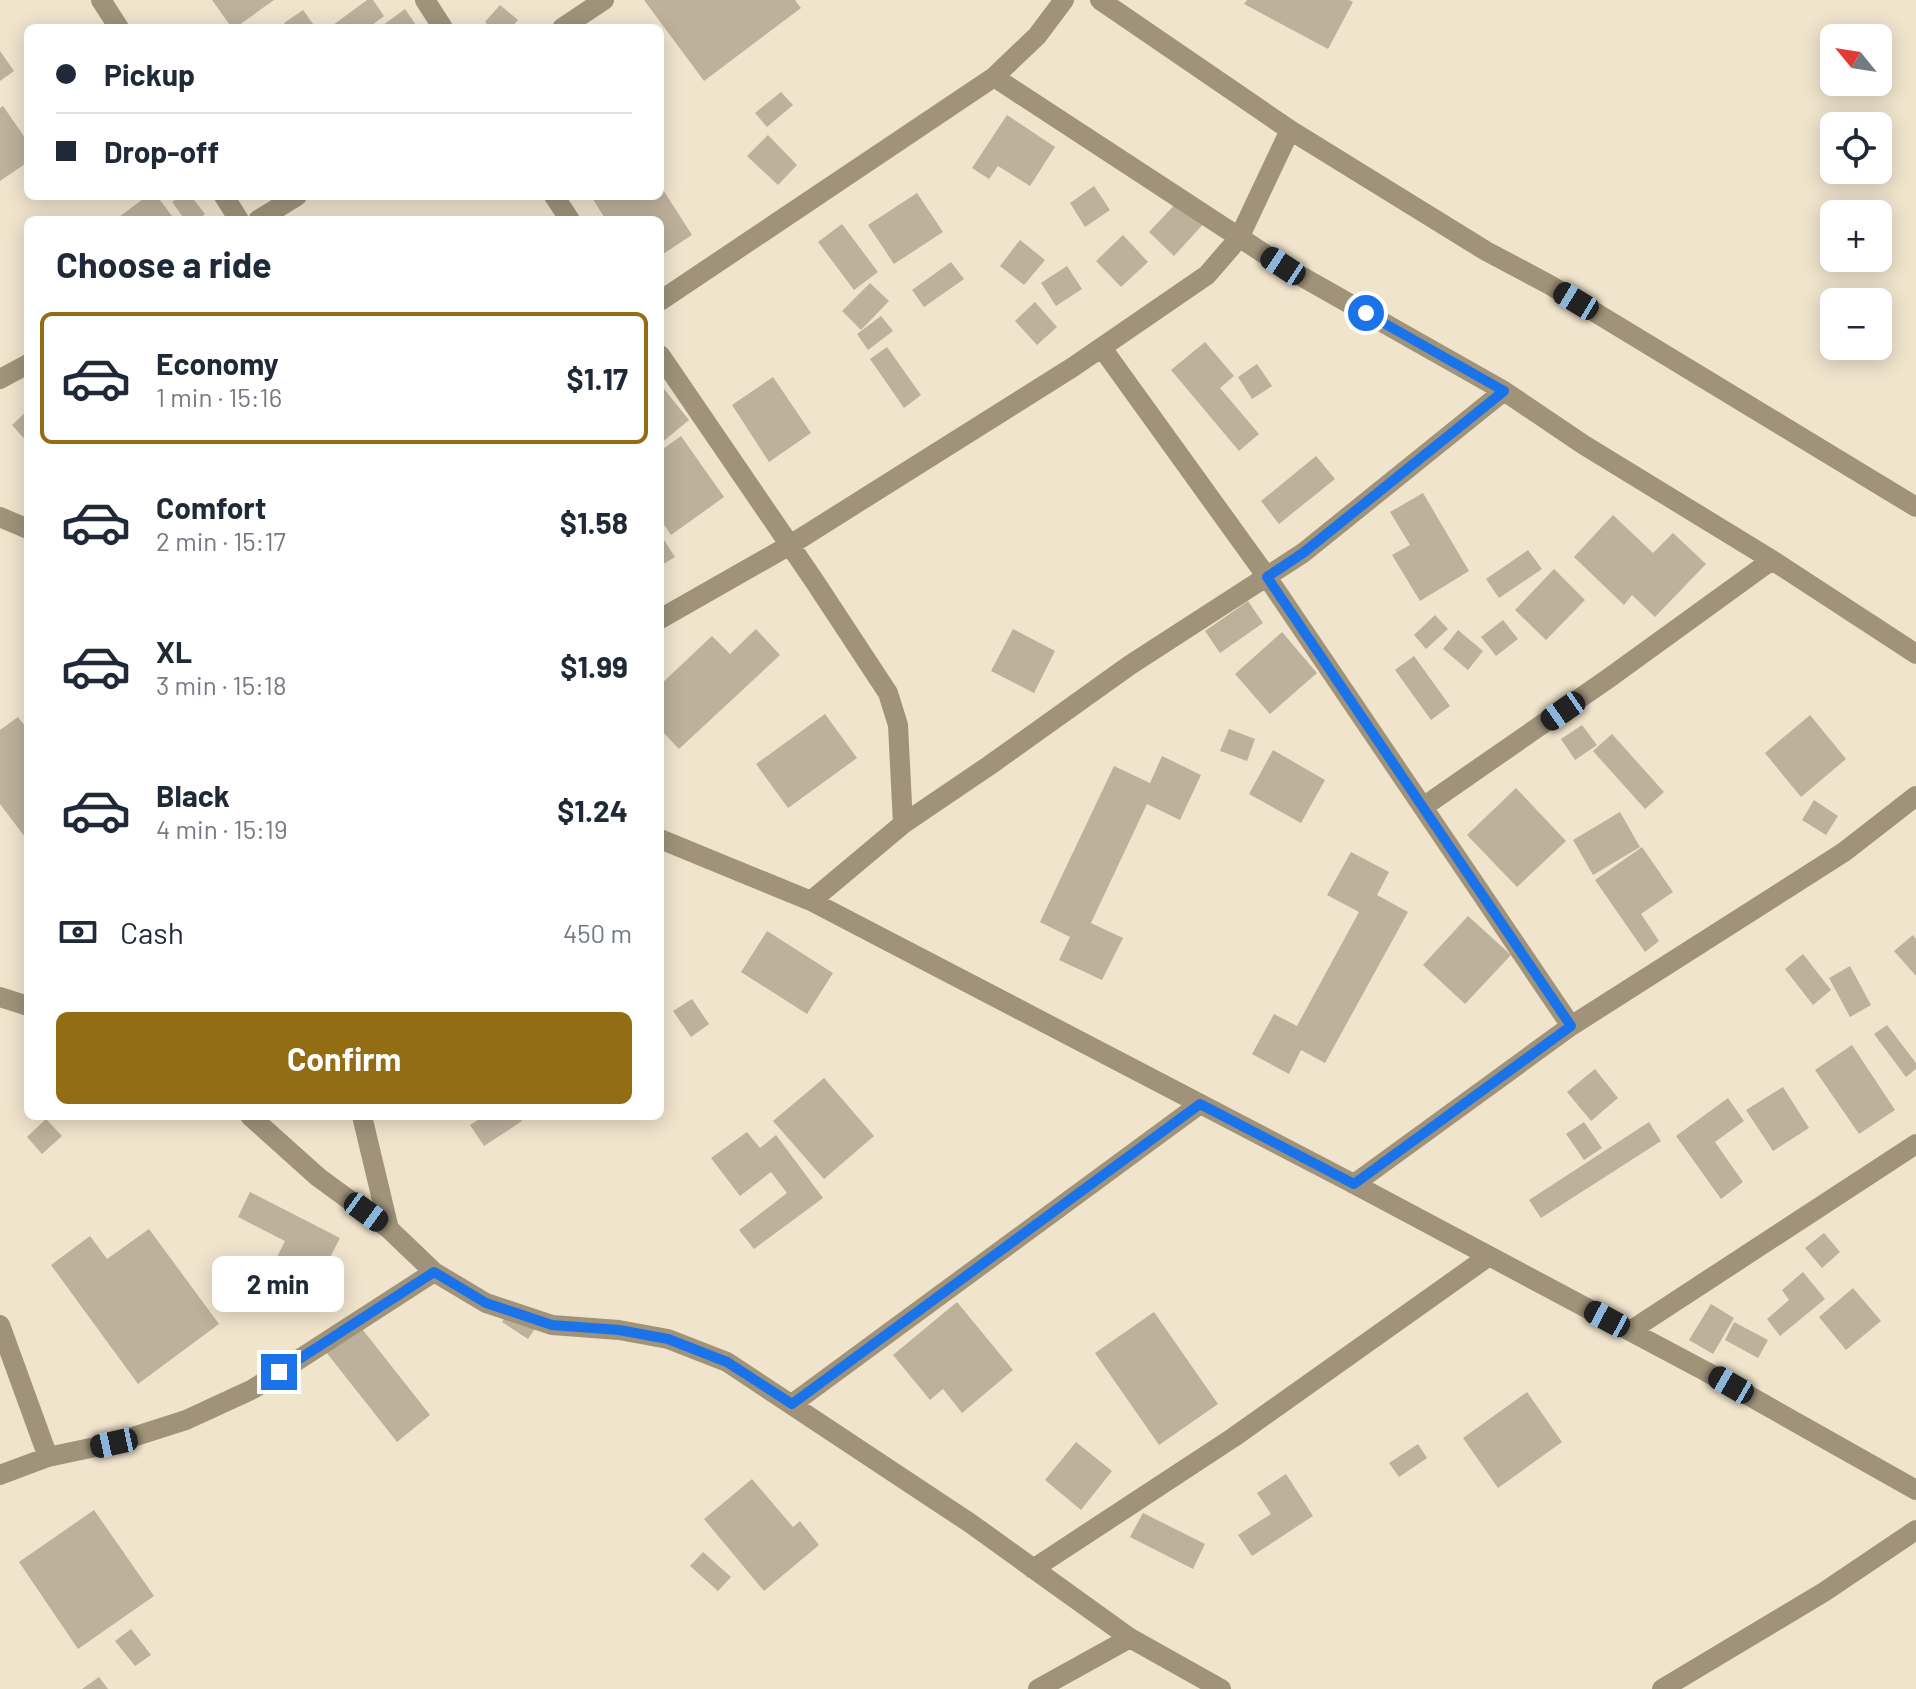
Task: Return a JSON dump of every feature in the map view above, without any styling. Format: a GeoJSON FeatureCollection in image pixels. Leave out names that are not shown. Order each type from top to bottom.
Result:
{"type":"FeatureCollection","features":[{"type":"Feature","properties":{"kind":"street"},"geometry":{"type":"LineString","coordinates":[[101,0],[116,24]]}},
{"type":"Feature","properties":{"kind":"street"},"geometry":{"type":"LineString","coordinates":[[425,0],[440,24]]}},
{"type":"Feature","properties":{"kind":"street"},"geometry":{"type":"LineString","coordinates":[[568,24],[604,0]]}},
{"type":"Feature","properties":{"kind":"street"},"geometry":{"type":"LineString","coordinates":[[664,298],[994,77],[1037,36],[1064,0]]}},
{"type":"Feature","properties":{"kind":"street"},"geometry":{"type":"LineString","coordinates":[[1100,0],[1290,130],[1486,251],[1550,285],[1916,507]]}},
{"type":"Feature","properties":{"kind":"street"},"geometry":{"type":"LineString","coordinates":[[994,77],[1283,266],[1504,391],[1916,654]]}},
{"type":"Feature","properties":{"kind":"street"},"geometry":{"type":"LineString","coordinates":[[664,617],[790,545],[1102,348],[1207,275],[1239,238],[1290,130]]}},
{"type":"Feature","properties":{"kind":"street"},"geometry":{"type":"LineString","coordinates":[[264,216],[290,200]]}},
{"type":"Feature","properties":{"kind":"street"},"geometry":{"type":"LineString","coordinates":[[1102,348],[1267,577],[1571,1026]]}},
{"type":"Feature","properties":{"kind":"street"},"geometry":{"type":"LineString","coordinates":[[664,361],[888,693],[898,725],[903,824]]}},
{"type":"Feature","properties":{"kind":"street"},"geometry":{"type":"LineString","coordinates":[[1,378],[24,366]]}},
{"type":"Feature","properties":{"kind":"street"},"geometry":{"type":"LineString","coordinates":[[811,901],[903,824],[1130,665],[1303,553],[1504,391]]}},
{"type":"Feature","properties":{"kind":"street"},"geometry":{"type":"LineString","coordinates":[[0,517],[24,527]]}},
{"type":"Feature","properties":{"kind":"street"},"geometry":{"type":"LineString","coordinates":[[1423,807],[1772,560]]}},
{"type":"Feature","properties":{"kind":"street"},"geometry":{"type":"LineString","coordinates":[[1354,1184],[1571,1026],[1844,852],[1916,796]]}},
{"type":"Feature","properties":{"kind":"street"},"geometry":{"type":"LineString","coordinates":[[664,841],[811,901],[1354,1184],[1913,1485]]}},
{"type":"Feature","properties":{"kind":"street"},"geometry":{"type":"LineString","coordinates":[[0,997],[24,1005]]}},
{"type":"Feature","properties":{"kind":"street"},"geometry":{"type":"LineString","coordinates":[[792,1404],[1200,1104]]}},
{"type":"Feature","properties":{"kind":"street"},"geometry":{"type":"LineString","coordinates":[[254,1120],[318,1177],[389,1229],[434,1272],[486,1303],[552,1325],[619,1330],[668,1339],[727,1362],[970,1523],[1130,1638],[1221,1689]]}},
{"type":"Feature","properties":{"kind":"street"},"geometry":{"type":"LineString","coordinates":[[363,1120],[389,1229]]}},
{"type":"Feature","properties":{"kind":"street"},"geometry":{"type":"LineString","coordinates":[[1630,1331],[1916,1144]]}},
{"type":"Feature","properties":{"kind":"street"},"geometry":{"type":"LineString","coordinates":[[1033,1569],[1234,1437],[1489,1256]]}},
{"type":"Feature","properties":{"kind":"street"},"geometry":{"type":"LineString","coordinates":[[0,1475],[48,1457],[114,1443],[186,1420],[253,1389],[434,1272]]}},
{"type":"Feature","properties":{"kind":"street"},"geometry":{"type":"LineString","coordinates":[[0,1325],[48,1457]]}},
{"type":"Feature","properties":{"kind":"street"},"geometry":{"type":"LineString","coordinates":[[1662,1689],[1824,1592],[1916,1530]]}},
{"type":"Feature","properties":{"kind":"street"},"geometry":{"type":"LineString","coordinates":[[1038,1689],[1130,1638]]}},
{"type":"Feature","properties":{"kind":"building"},"geometry":{"type":"Polygon","coordinates":[[[212,0],[274,0],[241,24],[229,24],[212,0]]]}},
{"type":"Feature","properties":{"kind":"building"},"geometry":{"type":"Polygon","coordinates":[[[367,0],[373,0],[384,16],[373,24],[334,24],[367,0]]]}},
{"type":"Feature","properties":{"kind":"building"},"geometry":{"type":"Polygon","coordinates":[[[644,0],[795,0],[801,8],[704,81],[644,0]]]}},
{"type":"Feature","properties":{"kind":"building"},"geometry":{"type":"Polygon","coordinates":[[[1247,0],[1353,2],[1328,49],[1244,4],[1247,0]]]}},
{"type":"Feature","properties":{"kind":"building"},"geometry":{"type":"Polygon","coordinates":[[[500,5],[518,20],[514,24],[485,22],[500,5]]]}},
{"type":"Feature","properties":{"kind":"building"},"geometry":{"type":"Polygon","coordinates":[[[405,9],[415,24],[384,24],[405,9]]]}},
{"type":"Feature","properties":{"kind":"building"},"geometry":{"type":"Polygon","coordinates":[[[303,10],[313,24],[285,24],[303,10]]]}},
{"type":"Feature","properties":{"kind":"building"},"geometry":{"type":"Polygon","coordinates":[[[0,51],[14,71],[0,81],[0,51]]]}},
{"type":"Feature","properties":{"kind":"building"},"geometry":{"type":"Polygon","coordinates":[[[781,92],[793,105],[767,127],[755,113],[781,92]]]}},
{"type":"Feature","properties":{"kind":"building"},"geometry":{"type":"Polygon","coordinates":[[[3,106],[24,136],[24,165],[0,181],[0,108],[3,106]]]}},
{"type":"Feature","properties":{"kind":"building"},"geometry":{"type":"Polygon","coordinates":[[[1007,115],[1055,147],[1030,186],[998,166],[989,179],[972,168],[1007,115]]]}},
{"type":"Feature","properties":{"kind":"building"},"geometry":{"type":"Polygon","coordinates":[[[768,135],[797,165],[778,185],[747,156],[768,135]]]}},
{"type":"Feature","properties":{"kind":"building"},"geometry":{"type":"Polygon","coordinates":[[[1094,186],[1110,210],[1085,227],[1070,203],[1094,186]]]}},
{"type":"Feature","properties":{"kind":"building"},"geometry":{"type":"Polygon","coordinates":[[[664,191],[692,235],[664,253],[664,216],[604,216],[594,200],[664,200],[664,191]]]}},
{"type":"Feature","properties":{"kind":"building"},"geometry":{"type":"Polygon","coordinates":[[[917,193],[943,232],[894,264],[868,225],[917,193]]]}},
{"type":"Feature","properties":{"kind":"building"},"geometry":{"type":"Polygon","coordinates":[[[1182,197],[1207,220],[1174,256],[1149,232],[1182,197]]]}},
{"type":"Feature","properties":{"kind":"building"},"geometry":{"type":"Polygon","coordinates":[[[142,200],[160,200],[172,216],[120,216],[142,200]]]}},
{"type":"Feature","properties":{"kind":"building"},"geometry":{"type":"Polygon","coordinates":[[[194,200],[205,214],[182,216],[172,202],[194,200]]]}},
{"type":"Feature","properties":{"kind":"building"},"geometry":{"type":"Polygon","coordinates":[[[842,224],[878,272],[854,290],[818,242],[842,224]]]}},
{"type":"Feature","properties":{"kind":"building"},"geometry":{"type":"Polygon","coordinates":[[[1123,235],[1148,262],[1121,287],[1096,261],[1123,235]]]}},
{"type":"Feature","properties":{"kind":"building"},"geometry":{"type":"Polygon","coordinates":[[[1020,240],[1045,260],[1024,285],[1000,266],[1020,240]]]}},
{"type":"Feature","properties":{"kind":"building"},"geometry":{"type":"Polygon","coordinates":[[[951,262],[964,279],[924,307],[912,290],[951,262]]]}},
{"type":"Feature","properties":{"kind":"building"},"geometry":{"type":"Polygon","coordinates":[[[1067,266],[1082,289],[1056,306],[1041,283],[1067,266]]]}},
{"type":"Feature","properties":{"kind":"building"},"geometry":{"type":"Polygon","coordinates":[[[870,283],[889,301],[861,330],[842,311],[870,283]]]}},
{"type":"Feature","properties":{"kind":"building"},"geometry":{"type":"Polygon","coordinates":[[[1035,302],[1057,327],[1037,345],[1015,321],[1035,302]]]}},
{"type":"Feature","properties":{"kind":"building"},"geometry":{"type":"Polygon","coordinates":[[[881,316],[893,331],[868,350],[857,334],[881,316]]]}},
{"type":"Feature","properties":{"kind":"building"},"geometry":{"type":"Polygon","coordinates":[[[1205,342],[1234,376],[1220,388],[1259,434],[1239,451],[1171,370],[1205,342]]]}},
{"type":"Feature","properties":{"kind":"building"},"geometry":{"type":"Polygon","coordinates":[[[887,347],[921,395],[904,408],[870,359],[887,347]]]}},
{"type":"Feature","properties":{"kind":"building"},"geometry":{"type":"Polygon","coordinates":[[[1257,364],[1272,386],[1252,399],[1238,377],[1257,364]]]}},
{"type":"Feature","properties":{"kind":"building"},"geometry":{"type":"Polygon","coordinates":[[[773,377],[811,433],[769,462],[732,405],[773,377]]]}},
{"type":"Feature","properties":{"kind":"building"},"geometry":{"type":"Polygon","coordinates":[[[664,389],[689,420],[664,441],[664,389]]]}},
{"type":"Feature","properties":{"kind":"building"},"geometry":{"type":"Polygon","coordinates":[[[24,414],[24,438],[12,425],[24,414]]]}},
{"type":"Feature","properties":{"kind":"building"},"geometry":{"type":"Polygon","coordinates":[[[681,436],[724,497],[671,535],[664,525],[664,448],[681,436]]]}},
{"type":"Feature","properties":{"kind":"building"},"geometry":{"type":"Polygon","coordinates":[[[1316,456],[1335,479],[1279,524],[1261,501],[1316,456]]]}},
{"type":"Feature","properties":{"kind":"building"},"geometry":{"type":"Polygon","coordinates":[[[1423,493],[1469,571],[1420,601],[1392,555],[1410,545],[1390,512],[1423,493]]]}},
{"type":"Feature","properties":{"kind":"building"},"geometry":{"type":"Polygon","coordinates":[[[1613,515],[1653,553],[1673,533],[1706,564],[1655,617],[1632,595],[1624,605],[1574,557],[1613,515]]]}},
{"type":"Feature","properties":{"kind":"building"},"geometry":{"type":"Polygon","coordinates":[[[664,540],[675,557],[664,564],[664,540]]]}},
{"type":"Feature","properties":{"kind":"building"},"geometry":{"type":"Polygon","coordinates":[[[1528,550],[1542,569],[1499,598],[1486,579],[1528,550]]]}},
{"type":"Feature","properties":{"kind":"building"},"geometry":{"type":"Polygon","coordinates":[[[1554,569],[1585,600],[1546,640],[1515,610],[1554,569]]]}},
{"type":"Feature","properties":{"kind":"building"},"geometry":{"type":"Polygon","coordinates":[[[1248,601],[1263,623],[1220,653],[1205,631],[1248,601]]]}},
{"type":"Feature","properties":{"kind":"building"},"geometry":{"type":"Polygon","coordinates":[[[1435,615],[1448,629],[1426,649],[1414,635],[1435,615]]]}},
{"type":"Feature","properties":{"kind":"building"},"geometry":{"type":"Polygon","coordinates":[[[1503,620],[1518,639],[1496,656],[1481,637],[1503,620]]]}},
{"type":"Feature","properties":{"kind":"building"},"geometry":{"type":"Polygon","coordinates":[[[756,629],[780,655],[679,749],[664,733],[664,681],[712,636],[730,654],[756,629]]]}},
{"type":"Feature","properties":{"kind":"building"},"geometry":{"type":"Polygon","coordinates":[[[1013,629],[1055,651],[1034,693],[991,671],[1013,629]]]}},
{"type":"Feature","properties":{"kind":"building"},"geometry":{"type":"Polygon","coordinates":[[[1458,630],[1483,651],[1468,670],[1443,649],[1458,630]]]}},
{"type":"Feature","properties":{"kind":"building"},"geometry":{"type":"Polygon","coordinates":[[[1282,632],[1317,673],[1270,714],[1235,674],[1282,632]]]}},
{"type":"Feature","properties":{"kind":"building"},"geometry":{"type":"Polygon","coordinates":[[[1414,656],[1450,706],[1431,720],[1395,670],[1414,656]]]}},
{"type":"Feature","properties":{"kind":"building"},"geometry":{"type":"Polygon","coordinates":[[[825,714],[857,758],[788,808],[756,764],[825,714]]]}},
{"type":"Feature","properties":{"kind":"building"},"geometry":{"type":"Polygon","coordinates":[[[1810,715],[1846,759],[1801,797],[1765,753],[1810,715]]]}},
{"type":"Feature","properties":{"kind":"building"},"geometry":{"type":"Polygon","coordinates":[[[18,717],[24,725],[24,836],[0,804],[0,730],[18,717]]]}},
{"type":"Feature","properties":{"kind":"building"},"geometry":{"type":"Polygon","coordinates":[[[1582,725],[1597,745],[1575,760],[1561,739],[1582,725]]]}},
{"type":"Feature","properties":{"kind":"building"},"geometry":{"type":"Polygon","coordinates":[[[1229,729],[1255,739],[1247,761],[1220,751],[1229,729]]]}},
{"type":"Feature","properties":{"kind":"building"},"geometry":{"type":"Polygon","coordinates":[[[1612,734],[1664,792],[1645,809],[1593,751],[1612,734]]]}},
{"type":"Feature","properties":{"kind":"building"},"geometry":{"type":"Polygon","coordinates":[[[1273,750],[1325,780],[1301,823],[1249,794],[1273,750]]]}},
{"type":"Feature","properties":{"kind":"building"},"geometry":{"type":"Polygon","coordinates":[[[1162,756],[1201,775],[1180,820],[1147,804],[1091,923],[1123,938],[1102,980],[1059,960],[1070,937],[1040,922],[1114,766],[1150,783],[1162,756]]]}},
{"type":"Feature","properties":{"kind":"building"},"geometry":{"type":"Polygon","coordinates":[[[1516,788],[1566,841],[1517,887],[1467,835],[1516,788]]]}},
{"type":"Feature","properties":{"kind":"building"},"geometry":{"type":"Polygon","coordinates":[[[1814,800],[1838,816],[1826,835],[1802,820],[1814,800]]]}},
{"type":"Feature","properties":{"kind":"building"},"geometry":{"type":"Polygon","coordinates":[[[1620,812],[1640,847],[1593,875],[1573,840],[1620,812]]]}},
{"type":"Feature","properties":{"kind":"building"},"geometry":{"type":"Polygon","coordinates":[[[1642,847],[1673,892],[1641,914],[1659,941],[1645,952],[1595,880],[1642,847]]]}},
{"type":"Feature","properties":{"kind":"building"},"geometry":{"type":"Polygon","coordinates":[[[1351,852],[1389,872],[1377,895],[1408,912],[1325,1063],[1301,1050],[1289,1074],[1252,1054],[1274,1014],[1297,1026],[1359,912],[1327,895],[1351,852]]]}},
{"type":"Feature","properties":{"kind":"building"},"geometry":{"type":"Polygon","coordinates":[[[1468,916],[1511,955],[1465,1004],[1423,965],[1468,916]]]}},
{"type":"Feature","properties":{"kind":"building"},"geometry":{"type":"Polygon","coordinates":[[[767,931],[833,973],[807,1014],[741,972],[767,931]]]}},
{"type":"Feature","properties":{"kind":"building"},"geometry":{"type":"Polygon","coordinates":[[[1913,935],[1916,939],[1916,976],[1894,951],[1913,935]]]}},
{"type":"Feature","properties":{"kind":"building"},"geometry":{"type":"Polygon","coordinates":[[[1803,954],[1831,990],[1813,1005],[1785,969],[1803,954]]]}},
{"type":"Feature","properties":{"kind":"building"},"geometry":{"type":"Polygon","coordinates":[[[1850,966],[1871,1005],[1850,1017],[1829,978],[1850,966]]]}},
{"type":"Feature","properties":{"kind":"building"},"geometry":{"type":"Polygon","coordinates":[[[692,999],[709,1024],[691,1037],[673,1011],[692,999]]]}},
{"type":"Feature","properties":{"kind":"building"},"geometry":{"type":"Polygon","coordinates":[[[1887,1025],[1916,1063],[1916,1069],[1906,1077],[1874,1034],[1887,1025]]]}},
{"type":"Feature","properties":{"kind":"building"},"geometry":{"type":"Polygon","coordinates":[[[1852,1045],[1895,1110],[1859,1134],[1815,1070],[1852,1045]]]}},
{"type":"Feature","properties":{"kind":"building"},"geometry":{"type":"Polygon","coordinates":[[[1595,1069],[1618,1098],[1591,1121],[1567,1092],[1595,1069]]]}},
{"type":"Feature","properties":{"kind":"building"},"geometry":{"type":"Polygon","coordinates":[[[824,1078],[874,1136],[824,1179],[773,1121],[824,1078]]]}},
{"type":"Feature","properties":{"kind":"building"},"geometry":{"type":"Polygon","coordinates":[[[1783,1087],[1809,1128],[1773,1151],[1746,1110],[1783,1087]]]}},
{"type":"Feature","properties":{"kind":"building"},"geometry":{"type":"Polygon","coordinates":[[[1728,1098],[1744,1121],[1715,1142],[1743,1182],[1721,1199],[1676,1136],[1728,1098]]]}},
{"type":"Feature","properties":{"kind":"building"},"geometry":{"type":"Polygon","coordinates":[[[45,1120],[62,1136],[42,1154],[27,1137],[45,1120]]]}},
{"type":"Feature","properties":{"kind":"building"},"geometry":{"type":"Polygon","coordinates":[[[478,1120],[522,1121],[484,1146],[470,1125],[478,1120]]]}},
{"type":"Feature","properties":{"kind":"building"},"geometry":{"type":"Polygon","coordinates":[[[1584,1122],[1602,1148],[1584,1160],[1566,1134],[1584,1122]]]}},
{"type":"Feature","properties":{"kind":"building"},"geometry":{"type":"Polygon","coordinates":[[[1649,1122],[1661,1141],[1541,1218],[1529,1200],[1649,1122]]]}},
{"type":"Feature","properties":{"kind":"building"},"geometry":{"type":"Polygon","coordinates":[[[747,1132],[760,1148],[776,1135],[823,1198],[754,1249],[739,1230],[787,1193],[771,1172],[740,1196],[711,1158],[747,1132]]]}},
{"type":"Feature","properties":{"kind":"building"},"geometry":{"type":"Polygon","coordinates":[[[250,1192],[340,1238],[316,1285],[274,1263],[285,1241],[238,1217],[250,1192]]]}},
{"type":"Feature","properties":{"kind":"building"},"geometry":{"type":"Polygon","coordinates":[[[149,1229],[219,1324],[138,1384],[51,1265],[90,1236],[107,1259],[149,1229]]]}},
{"type":"Feature","properties":{"kind":"building"},"geometry":{"type":"Polygon","coordinates":[[[1824,1233],[1840,1252],[1822,1268],[1805,1248],[1824,1233]]]}},
{"type":"Feature","properties":{"kind":"building"},"geometry":{"type":"Polygon","coordinates":[[[1803,1272],[1825,1299],[1780,1336],[1767,1319],[1789,1300],[1782,1290],[1803,1272]]]}},
{"type":"Feature","properties":{"kind":"building"},"geometry":{"type":"Polygon","coordinates":[[[1853,1288],[1881,1321],[1846,1350],[1819,1317],[1853,1288]]]}},
{"type":"Feature","properties":{"kind":"building"},"geometry":{"type":"Polygon","coordinates":[[[957,1302],[1013,1370],[962,1413],[943,1389],[930,1400],[893,1355],[957,1302]]]}},
{"type":"Feature","properties":{"kind":"building"},"geometry":{"type":"Polygon","coordinates":[[[1711,1304],[1734,1318],[1713,1354],[1689,1340],[1711,1304]]]}},
{"type":"Feature","properties":{"kind":"building"},"geometry":{"type":"Polygon","coordinates":[[[511,1308],[538,1324],[528,1339],[502,1322],[511,1308]]]}},
{"type":"Feature","properties":{"kind":"building"},"geometry":{"type":"Polygon","coordinates":[[[1154,1312],[1218,1404],[1159,1445],[1095,1353],[1154,1312]]]}},
{"type":"Feature","properties":{"kind":"building"},"geometry":{"type":"Polygon","coordinates":[[[1734,1322],[1768,1340],[1758,1358],[1725,1340],[1734,1322]]]}},
{"type":"Feature","properties":{"kind":"building"},"geometry":{"type":"Polygon","coordinates":[[[359,1325],[430,1415],[397,1442],[326,1352],[359,1325]]]}},
{"type":"Feature","properties":{"kind":"building"},"geometry":{"type":"Polygon","coordinates":[[[1527,1392],[1562,1442],[1498,1488],[1463,1438],[1527,1392]]]}},
{"type":"Feature","properties":{"kind":"building"},"geometry":{"type":"Polygon","coordinates":[[[1076,1442],[1112,1471],[1081,1510],[1045,1480],[1076,1442]]]}},
{"type":"Feature","properties":{"kind":"building"},"geometry":{"type":"Polygon","coordinates":[[[1418,1444],[1427,1458],[1399,1477],[1389,1463],[1418,1444]]]}},
{"type":"Feature","properties":{"kind":"building"},"geometry":{"type":"Polygon","coordinates":[[[1286,1474],[1313,1516],[1252,1556],[1238,1535],[1271,1514],[1257,1493],[1286,1474]]]}},
{"type":"Feature","properties":{"kind":"building"},"geometry":{"type":"Polygon","coordinates":[[[752,1479],[793,1527],[800,1521],[819,1545],[764,1591],[704,1519],[752,1479]]]}},
{"type":"Feature","properties":{"kind":"building"},"geometry":{"type":"Polygon","coordinates":[[[94,1510],[154,1596],[78,1649],[19,1562],[94,1510]]]}},
{"type":"Feature","properties":{"kind":"building"},"geometry":{"type":"Polygon","coordinates":[[[1143,1513],[1205,1544],[1193,1569],[1130,1537],[1143,1513]]]}},
{"type":"Feature","properties":{"kind":"building"},"geometry":{"type":"Polygon","coordinates":[[[703,1552],[731,1577],[718,1591],[690,1566],[703,1552]]]}},
{"type":"Feature","properties":{"kind":"building"},"geometry":{"type":"Polygon","coordinates":[[[131,1629],[151,1655],[135,1666],[115,1641],[131,1629]]]}},
{"type":"Feature","properties":{"kind":"building"},"geometry":{"type":"Polygon","coordinates":[[[99,1677],[108,1689],[82,1689],[99,1677]]]}},
{"type":"Feature","properties":{"kind":"route"},"geometry":{"type":"LineString","coordinates":[[279,1372],[434,1272],[486,1303],[552,1325],[619,1330],[668,1339],[727,1362],[792,1404],[1200,1104],[1354,1184],[1571,1026],[1267,577],[1303,553],[1504,391],[1366,313]]}}]}
